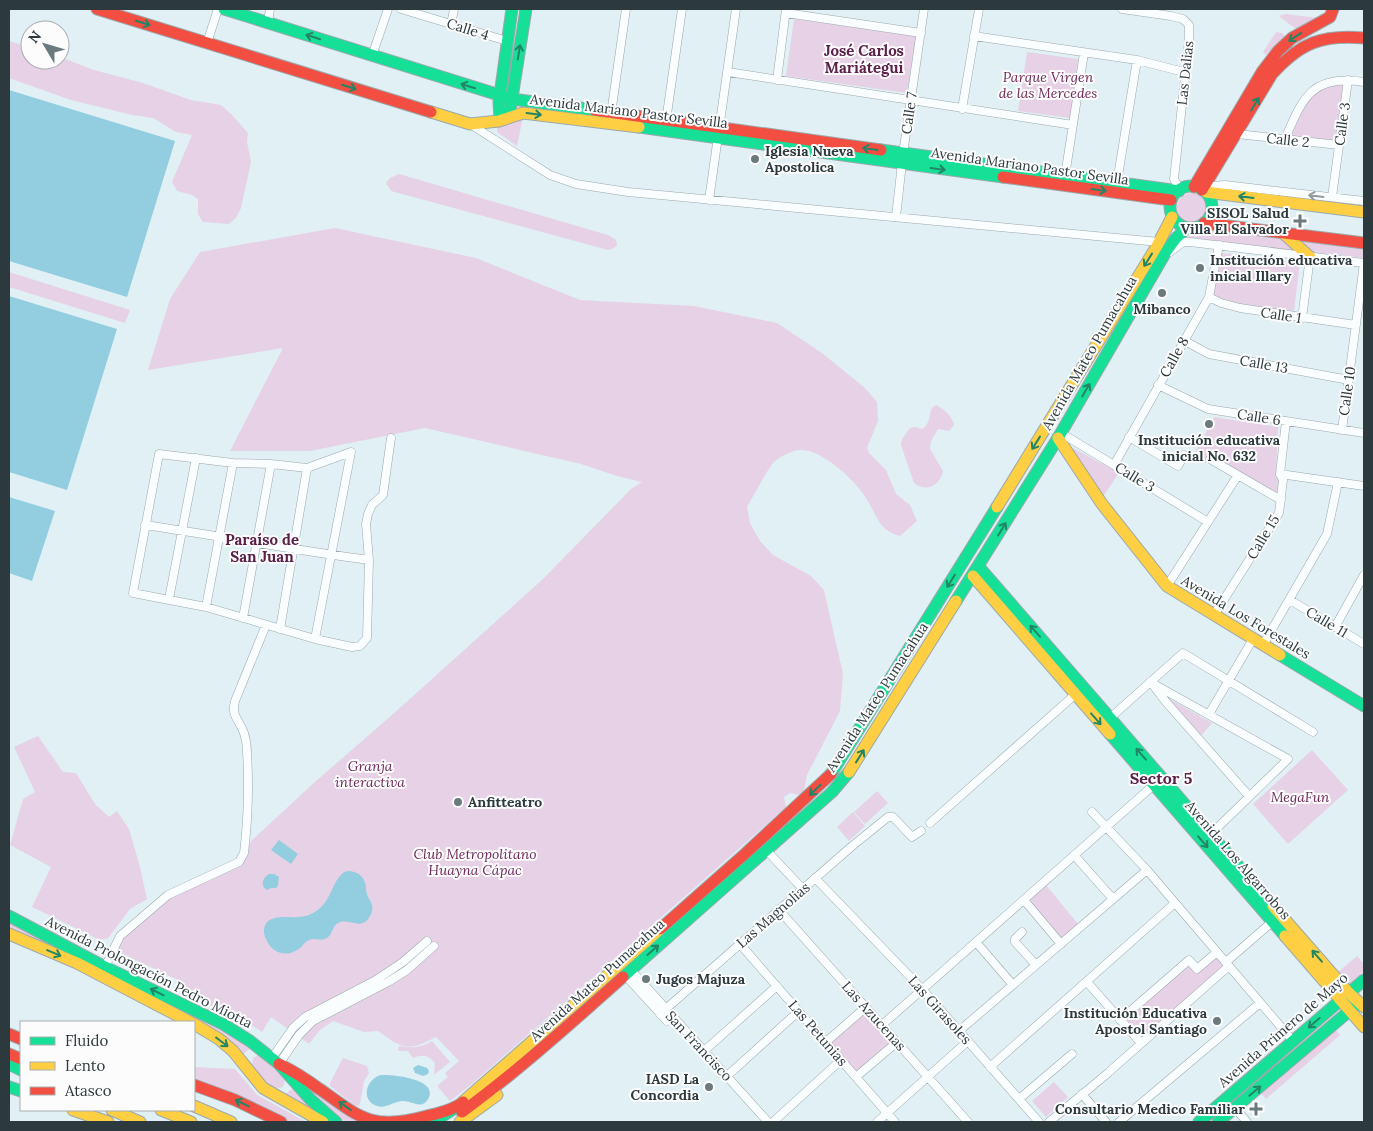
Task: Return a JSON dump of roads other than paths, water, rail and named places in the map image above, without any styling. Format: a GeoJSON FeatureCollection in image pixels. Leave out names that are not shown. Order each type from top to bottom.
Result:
{"type":"FeatureCollection","features":[{"type":"Feature","properties":{"kind":"main road","name":"Avenida Mariano Pastor Sevilla"},"geometry":{"type":"LineString","coordinates":[[97,9],[470,124],[505,119],[523,113],[719,133],[902,159],[1177,193]]}},
{"type":"Feature","properties":{"kind":"main road","name":"Avenida Mariano Pastor Sevilla"},"geometry":{"type":"LineString","coordinates":[[224,9],[512,99],[666,121],[719,133]]}},
{"type":"Feature","properties":{"kind":"main road"},"geometry":{"type":"LineString","coordinates":[[505,119],[500,95],[512,9]]}},
{"type":"Feature","properties":{"kind":"main road"},"geometry":{"type":"LineString","coordinates":[[505,119],[512,99],[526,9]]}},
{"type":"Feature","properties":{"kind":"main road"},"geometry":{"type":"LineString","coordinates":[[1201,190],[1262,72],[1285,43],[1326,20],[1330,17],[1333,9]]}},
{"type":"Feature","properties":{"kind":"main road"},"geometry":{"type":"LineString","coordinates":[[1201,190],[1279,65],[1298,50],[1320,38],[1343,35],[1364,38]]}},
{"type":"Feature","properties":{"kind":"main road"},"geometry":{"type":"LineString","coordinates":[[502,78],[515,80]]}},
{"type":"Feature","properties":{"kind":"main road","name":"Avenida Mariano Pastor Sevilla"},"geometry":{"type":"LineString","coordinates":[[902,159],[1117,182],[1177,193]]}},
{"type":"Feature","properties":{"kind":"main road"},"geometry":{"type":"LineString","coordinates":[[1201,190],[1211,201],[1212,207],[1208,219],[1199,226],[1187,228],[1176,222],[1172,217],[1170,206],[1177,193],[1201,190],[1364,212]]}},
{"type":"Feature","properties":{"kind":"main road","name":"Avenida Mateo Pumacahua"},"geometry":{"type":"LineString","coordinates":[[460,1113],[835,770],[1159,242],[1172,217]]}},
{"type":"Feature","properties":{"kind":"main road"},"geometry":{"type":"LineString","coordinates":[[1204,223],[1364,243]]}},
{"type":"Feature","properties":{"kind":"main road","name":"Avenida Mateo Pumacahua"},"geometry":{"type":"LineString","coordinates":[[460,1113],[522,1065],[628,973],[832,792],[851,770],[1060,435],[1161,260],[1176,238],[1187,228]]}},
{"type":"Feature","properties":{"kind":"main road"},"geometry":{"type":"LineString","coordinates":[[1283,233],[1310,257]]}},
{"type":"Feature","properties":{"kind":"main road","name":"Avenida Los Forestales"},"geometry":{"type":"LineString","coordinates":[[1060,435],[1102,504],[1167,586],[1364,706]]}},
{"type":"Feature","properties":{"kind":"main road","name":"Avenida Los Algarrobos"},"geometry":{"type":"LineString","coordinates":[[976,571],[1158,781],[1211,834],[1344,997],[1350,1011],[1364,1027]]}},
{"type":"Feature","properties":{"kind":"main road","name":"Avenida Los Algarrobos"},"geometry":{"type":"LineString","coordinates":[[1079,691],[1110,718],[1158,781],[1272,922],[1344,997],[1363,1002]]}},
{"type":"Feature","properties":{"kind":"main road","name":"Avenida Prolongación Pedro Miotta"},"geometry":{"type":"LineString","coordinates":[[9,916],[105,967],[223,1024],[276,1061],[310,1099],[336,1122]]}},
{"type":"Feature","properties":{"kind":"main road","name":"Avenida Prolongación Pedro Miotta"},"geometry":{"type":"LineString","coordinates":[[9,934],[77,962],[188,1021]]}},
{"type":"Feature","properties":{"kind":"main road","name":"Avenida Primero de Mayo"},"geometry":{"type":"LineString","coordinates":[[1198,1122],[1364,980]]}},
{"type":"Feature","properties":{"kind":"main road","name":"Avenida Primero de Mayo"},"geometry":{"type":"LineString","coordinates":[[1218,1122],[1363,1002]]}},
{"type":"Feature","properties":{"kind":"main road","name":"Avenida Prolongación Pedro Miotta"},"geometry":{"type":"LineString","coordinates":[[195,1025],[219,1039],[233,1051],[258,1083],[273,1094],[312,1114],[323,1122]]}},
{"type":"Feature","properties":{"kind":"main road"},"geometry":{"type":"LineString","coordinates":[[245,1065],[250,1054],[261,1049]]}},
{"type":"Feature","properties":{"kind":"main road"},"geometry":{"type":"LineString","coordinates":[[276,1061],[301,1075],[361,1117],[399,1122],[460,1113]]}},
{"type":"Feature","properties":{"kind":"main road"},"geometry":{"type":"LineString","coordinates":[[273,1094],[284,1091],[290,1084],[291,1078]]}},
{"type":"Feature","properties":{"kind":"main road"},"geometry":{"type":"LineString","coordinates":[[198,1086],[235,1100],[281,1122]]}},
{"type":"Feature","properties":{"kind":"main road"},"geometry":{"type":"LineString","coordinates":[[195,1106],[231,1122]]}},
{"type":"Feature","properties":{"kind":"main road"},"geometry":{"type":"LineString","coordinates":[[76,1111],[108,1122]]}},
{"type":"Feature","properties":{"kind":"main road"},"geometry":{"type":"LineString","coordinates":[[114,1111],[140,1122]]}},
{"type":"Feature","properties":{"kind":"main road"},"geometry":{"type":"LineString","coordinates":[[164,1111],[192,1122]]}},
{"type":"Feature","properties":{"kind":"main road"},"geometry":{"type":"LineString","coordinates":[[433,1122],[460,1113]]}},
{"type":"Feature","properties":{"kind":"main road"},"geometry":{"type":"LineString","coordinates":[[446,1122],[460,1113]]}},
{"type":"Feature","properties":{"kind":"street"},"geometry":{"type":"LineString","coordinates":[[207,43],[218,9]]}},
{"type":"Feature","properties":{"kind":"street"},"geometry":{"type":"LineString","coordinates":[[268,22],[270,9]]}},
{"type":"Feature","properties":{"kind":"street"},"geometry":{"type":"LineString","coordinates":[[372,56],[388,9]]}},
{"type":"Feature","properties":{"kind":"street","name":"Calle 4"},"geometry":{"type":"LineString","coordinates":[[400,9],[507,41]]}},
{"type":"Feature","properties":{"kind":"street"},"geometry":{"type":"LineString","coordinates":[[452,25],[454,9]]}},
{"type":"Feature","properties":{"kind":"street"},"geometry":{"type":"LineString","coordinates":[[612,114],[626,9]]}},
{"type":"Feature","properties":{"kind":"street"},"geometry":{"type":"LineString","coordinates":[[666,121],[682,9]]}},
{"type":"Feature","properties":{"kind":"street"},"geometry":{"type":"LineString","coordinates":[[709,200],[736,9]]}},
{"type":"Feature","properties":{"kind":"street","name":"Calle 7"},"geometry":{"type":"LineString","coordinates":[[896,217],[902,159],[924,9]]}},
{"type":"Feature","properties":{"kind":"street"},"geometry":{"type":"LineString","coordinates":[[962,108],[978,9]]}},
{"type":"Feature","properties":{"kind":"street","name":"Las Dalias"},"geometry":{"type":"LineString","coordinates":[[1122,9],[1171,12],[1189,25],[1174,179],[1177,193]]}},
{"type":"Feature","properties":{"kind":"street"},"geometry":{"type":"LineString","coordinates":[[777,80],[786,11],[921,33]]}},
{"type":"Feature","properties":{"kind":"street"},"geometry":{"type":"LineString","coordinates":[[974,36],[1137,60],[1184,72]]}},
{"type":"Feature","properties":{"kind":"street"},"geometry":{"type":"LineString","coordinates":[[1065,176],[1084,53]]}},
{"type":"Feature","properties":{"kind":"street"},"geometry":{"type":"LineString","coordinates":[[1117,182],[1137,60]]}},
{"type":"Feature","properties":{"kind":"street"},"geometry":{"type":"LineString","coordinates":[[728,72],[1073,125]]}},
{"type":"Feature","properties":{"kind":"street"},"geometry":{"type":"LineString","coordinates":[[1285,139],[1299,107],[1311,92],[1324,84],[1348,80],[1364,82]]}},
{"type":"Feature","properties":{"kind":"street","name":"Calle 3"},"geometry":{"type":"LineString","coordinates":[[1332,197],[1348,80]]}},
{"type":"Feature","properties":{"kind":"street"},"geometry":{"type":"LineString","coordinates":[[470,124],[550,175],[576,184],[628,192],[1159,242]]}},
{"type":"Feature","properties":{"kind":"street","name":"Calle 2"},"geometry":{"type":"LineString","coordinates":[[1237,134],[1339,145]]}},
{"type":"Feature","properties":{"kind":"street"},"geometry":{"type":"LineString","coordinates":[[1201,190],[1210,186],[1225,185],[1364,201]]}},
{"type":"Feature","properties":{"kind":"street"},"geometry":{"type":"LineString","coordinates":[[1161,260],[1183,242],[1190,242],[1364,263]]}},
{"type":"Feature","properties":{"kind":"street","name":"Calle 8"},"geometry":{"type":"LineString","coordinates":[[1114,464],[1209,297],[1219,245]]}},
{"type":"Feature","properties":{"kind":"street"},"geometry":{"type":"LineString","coordinates":[[1302,318],[1310,257]]}},
{"type":"Feature","properties":{"kind":"street","name":"Calle 10"},"geometry":{"type":"LineString","coordinates":[[1342,430],[1364,263]]}},
{"type":"Feature","properties":{"kind":"street","name":"Calle 1"},"geometry":{"type":"LineString","coordinates":[[1209,297],[1231,306],[1356,325]]}},
{"type":"Feature","properties":{"kind":"street","name":"Calle 13"},"geometry":{"type":"LineString","coordinates":[[1183,340],[1209,354],[1349,380]]}},
{"type":"Feature","properties":{"kind":"street","name":"Calle 6"},"geometry":{"type":"LineString","coordinates":[[1158,385],[1208,409],[1364,433]]}},
{"type":"Feature","properties":{"kind":"street","name":"Calle 15"},"geometry":{"type":"LineString","coordinates":[[1214,615],[1279,513],[1283,480],[1280,474],[1286,421]]}},
{"type":"Feature","properties":{"kind":"street","name":"Calle 3"},"geometry":{"type":"LineString","coordinates":[[1060,435],[1114,464],[1208,522]]}},
{"type":"Feature","properties":{"kind":"street"},"geometry":{"type":"LineString","coordinates":[[315,639],[351,452],[308,468],[271,464],[233,463],[159,454],[133,593],[206,607],[315,639],[352,647],[360,646],[367,638],[369,560],[366,524],[372,505],[383,495],[391,438]]}},
{"type":"Feature","properties":{"kind":"street"},"geometry":{"type":"LineString","coordinates":[[1129,438],[1178,466],[1184,455]]}},
{"type":"Feature","properties":{"kind":"street"},"geometry":{"type":"LineString","coordinates":[[168,599],[196,458]]}},
{"type":"Feature","properties":{"kind":"street"},"geometry":{"type":"LineString","coordinates":[[1210,459],[1281,500]]}},
{"type":"Feature","properties":{"kind":"street"},"geometry":{"type":"LineString","coordinates":[[206,607],[233,463]]}},
{"type":"Feature","properties":{"kind":"street"},"geometry":{"type":"LineString","coordinates":[[244,618],[271,464]]}},
{"type":"Feature","properties":{"kind":"street"},"geometry":{"type":"LineString","coordinates":[[280,629],[308,468]]}},
{"type":"Feature","properties":{"kind":"street"},"geometry":{"type":"LineString","coordinates":[[1280,474],[1364,486]]}},
{"type":"Feature","properties":{"kind":"street"},"geometry":{"type":"LineString","coordinates":[[1167,586],[1238,475]]}},
{"type":"Feature","properties":{"kind":"street"},"geometry":{"type":"LineString","coordinates":[[1208,714],[1229,680],[1290,600],[1327,534],[1338,482]]}},
{"type":"Feature","properties":{"kind":"street"},"geometry":{"type":"LineString","coordinates":[[145,525],[257,542],[293,550],[369,560]]}},
{"type":"Feature","properties":{"kind":"street"},"geometry":{"type":"LineString","coordinates":[[1335,627],[1362,584],[1364,575]]}},
{"type":"Feature","properties":{"kind":"street","name":"Calle 11"},"geometry":{"type":"LineString","coordinates":[[1290,600],[1364,644]]}},
{"type":"Feature","properties":{"kind":"street"},"geometry":{"type":"LineString","coordinates":[[105,967],[120,936],[168,895],[240,862],[242,858],[249,798],[247,752],[244,734],[234,715],[233,708],[266,625]]}},
{"type":"Feature","properties":{"kind":"street"},"geometry":{"type":"LineString","coordinates":[[1110,718],[1183,653],[1313,732]]}},
{"type":"Feature","properties":{"kind":"street"},"geometry":{"type":"LineString","coordinates":[[1150,682],[1288,759],[1211,834]]}},
{"type":"Feature","properties":{"kind":"street"},"geometry":{"type":"LineString","coordinates":[[1150,682],[1249,796]]}},
{"type":"Feature","properties":{"kind":"street"},"geometry":{"type":"LineString","coordinates":[[930,822],[1079,691]]}},
{"type":"Feature","properties":{"kind":"street"},"geometry":{"type":"LineString","coordinates":[[882,1025],[1158,781]]}},
{"type":"Feature","properties":{"kind":"street"},"geometry":{"type":"LineString","coordinates":[[1092,812],[1147,870],[1293,1041]]}},
{"type":"Feature","properties":{"kind":"street","name":"Las Magnolias"},"geometry":{"type":"LineString","coordinates":[[663,1012],[815,878],[888,817],[893,817],[912,837],[921,831]]}},
{"type":"Feature","properties":{"kind":"street"},"geometry":{"type":"LineString","coordinates":[[766,850],[803,889]]}},
{"type":"Feature","properties":{"kind":"street"},"geometry":{"type":"LineString","coordinates":[[1074,855],[1113,899]]}},
{"type":"Feature","properties":{"kind":"street"},"geometry":{"type":"LineString","coordinates":[[959,1032],[1147,870]]}},
{"type":"Feature","properties":{"kind":"street","name":"Las Girasoles"},"geometry":{"type":"LineString","coordinates":[[815,878],[922,989],[1039,1122]]}},
{"type":"Feature","properties":{"kind":"street"},"geometry":{"type":"LineString","coordinates":[[1024,900],[1061,944]]}},
{"type":"Feature","properties":{"kind":"street"},"geometry":{"type":"LineString","coordinates":[[990,1067],[1175,903]]}},
{"type":"Feature","properties":{"kind":"street","name":"Las Azucenas"},"geometry":{"type":"LineString","coordinates":[[780,910],[968,1122]]}},
{"type":"Feature","properties":{"kind":"street"},"geometry":{"type":"LineString","coordinates":[[1049,1122],[1109,1072],[1272,922]]}},
{"type":"Feature","properties":{"kind":"street"},"geometry":{"type":"LineString","coordinates":[[1022,932],[1015,938],[1015,942],[1036,965]]}},
{"type":"Feature","properties":{"kind":"street"},"geometry":{"type":"LineString","coordinates":[[976,942],[1013,985]]}},
{"type":"Feature","properties":{"kind":"street"},"geometry":{"type":"LineString","coordinates":[[276,1061],[298,1035],[313,1022],[408,970],[430,944]]}},
{"type":"Feature","properties":{"kind":"street","name":"Las Petunias"},"geometry":{"type":"LineString","coordinates":[[740,944],[896,1122]]}},
{"type":"Feature","properties":{"kind":"street"},"geometry":{"type":"LineString","coordinates":[[1120,1020],[1189,960],[1197,969],[1217,952]]}},
{"type":"Feature","properties":{"kind":"street","name":"San Francisco"},"geometry":{"type":"LineString","coordinates":[[628,973],[669,1019],[704,1051],[768,1122]]}},
{"type":"Feature","properties":{"kind":"street"},"geometry":{"type":"LineString","coordinates":[[1087,982],[1141,1043]]}},
{"type":"Feature","properties":{"kind":"street"},"geometry":{"type":"LineString","coordinates":[[704,1051],[777,986]]}},
{"type":"Feature","properties":{"kind":"street"},"geometry":{"type":"LineString","coordinates":[[1119,1122],[1260,1003]]}},
{"type":"Feature","properties":{"kind":"street"},"geometry":{"type":"LineString","coordinates":[[826,1042],[866,1007]]}},
{"type":"Feature","properties":{"kind":"street"},"geometry":{"type":"LineString","coordinates":[[727,1076],[799,1011]]}},
{"type":"Feature","properties":{"kind":"street"},"geometry":{"type":"LineString","coordinates":[[877,1122],[968,1041]]}},
{"type":"Feature","properties":{"kind":"street"},"geometry":{"type":"LineString","coordinates":[[856,1077],[897,1042]]}},
{"type":"Feature","properties":{"kind":"street"},"geometry":{"type":"LineString","coordinates":[[1019,1099],[1072,1054]]}},
{"type":"Feature","properties":{"kind":"street"},"geometry":{"type":"LineString","coordinates":[[773,1122],[842,1060]]}},
{"type":"Feature","properties":{"kind":"street"},"geometry":{"type":"LineString","coordinates":[[1082,1094],[1106,1122]]}},
{"type":"Feature","properties":{"kind":"street"},"geometry":{"type":"LineString","coordinates":[[1235,1108],[1247,1122]]}},
{"type":"Feature","properties":{"kind":"water"},"geometry":{"type":"Polygon","coordinates":[[[9,90],[175,141],[127,297],[9,261],[9,90]]]}},
{"type":"Feature","properties":{"kind":"water"},"geometry":{"type":"Polygon","coordinates":[[[9,296],[117,329],[67,490],[9,472],[9,296]]]}},
{"type":"Feature","properties":{"kind":"water"},"geometry":{"type":"Polygon","coordinates":[[[9,497],[55,511],[32,581],[9,573],[9,497]]]}},
{"type":"Feature","properties":{"kind":"water"},"geometry":{"type":"Polygon","coordinates":[[[279,840],[298,854],[291,864],[271,850],[279,840]]]}},
{"type":"Feature","properties":{"kind":"water"},"geometry":{"type":"Polygon","coordinates":[[[347,871],[358,874],[365,882],[366,892],[372,904],[368,920],[360,924],[338,923],[327,938],[309,940],[299,949],[288,953],[279,952],[268,944],[264,933],[267,922],[277,918],[301,917],[313,913],[325,903],[338,879],[347,871]]]}},
{"type":"Feature","properties":{"kind":"water"},"geometry":{"type":"Polygon","coordinates":[[[269,874],[279,877],[278,886],[267,890],[263,886],[263,882],[269,874]]]}},
{"type":"Feature","properties":{"kind":"water"},"geometry":{"type":"Polygon","coordinates":[[[418,1065],[427,1068],[428,1074],[423,1076],[415,1073],[413,1068],[418,1065]]]}},
{"type":"Feature","properties":{"kind":"water"},"geometry":{"type":"Polygon","coordinates":[[[381,1075],[404,1077],[421,1082],[430,1092],[428,1099],[423,1104],[403,1101],[380,1107],[377,1106],[368,1099],[367,1090],[372,1081],[381,1075]]]}},
{"type":"Feature","properties":{"kind":"place","name":"Iglesia Nueva Apostolica"},"geometry":{"type":"Point","coordinates":[755,159]}},
{"type":"Feature","properties":{"kind":"place","name":"SISOL Salud Villa El Salvador"},"geometry":{"type":"Point","coordinates":[1300,221]}},
{"type":"Feature","properties":{"kind":"place","name":"Institución educativa inicial Illary"},"geometry":{"type":"Point","coordinates":[1200,268]}},
{"type":"Feature","properties":{"kind":"place","name":"Mibanco"},"geometry":{"type":"Point","coordinates":[1162,293]}},
{"type":"Feature","properties":{"kind":"place","name":"Institución educativa inicial No. 632"},"geometry":{"type":"Point","coordinates":[1209,424]}},
{"type":"Feature","properties":{"kind":"place","name":"Anfitteatro"},"geometry":{"type":"Point","coordinates":[458,802]}},
{"type":"Feature","properties":{"kind":"place","name":"Jugos Majuza"},"geometry":{"type":"Point","coordinates":[646,979]}},
{"type":"Feature","properties":{"kind":"place","name":"Institución Educativa Apostol Santiago"},"geometry":{"type":"Point","coordinates":[1217,1021]}},
{"type":"Feature","properties":{"kind":"place","name":"IASD La Concordia"},"geometry":{"type":"Point","coordinates":[709,1087]}},
{"type":"Feature","properties":{"kind":"place","name":"Consultario Medico Familiar"},"geometry":{"type":"Point","coordinates":[1256,1109]}},
{"type":"Feature","properties":{"kind":"district","name":"José Carlos Mariátegui"},"geometry":{"type":"Point","coordinates":[864,58]}},
{"type":"Feature","properties":{"kind":"district","name":"Paraíso de San Juan"},"geometry":{"type":"Point","coordinates":[262,548]}},
{"type":"Feature","properties":{"kind":"district","name":"Sector 5"},"geometry":{"type":"Point","coordinates":[1161,778]}},
{"type":"Feature","properties":{"kind":"park label","name":"Parque Virgen de las Mercedes"},"geometry":{"type":"Point","coordinates":[1048,86]}},
{"type":"Feature","properties":{"kind":"park label","name":"Granja interactiva"},"geometry":{"type":"Point","coordinates":[370,774]}},
{"type":"Feature","properties":{"kind":"park label","name":"MegaFun"},"geometry":{"type":"Point","coordinates":[1300,797]}},
{"type":"Feature","properties":{"kind":"park label","name":"Club Metropolitano Huayna Cápac"},"geometry":{"type":"Point","coordinates":[475,862]}}]}
